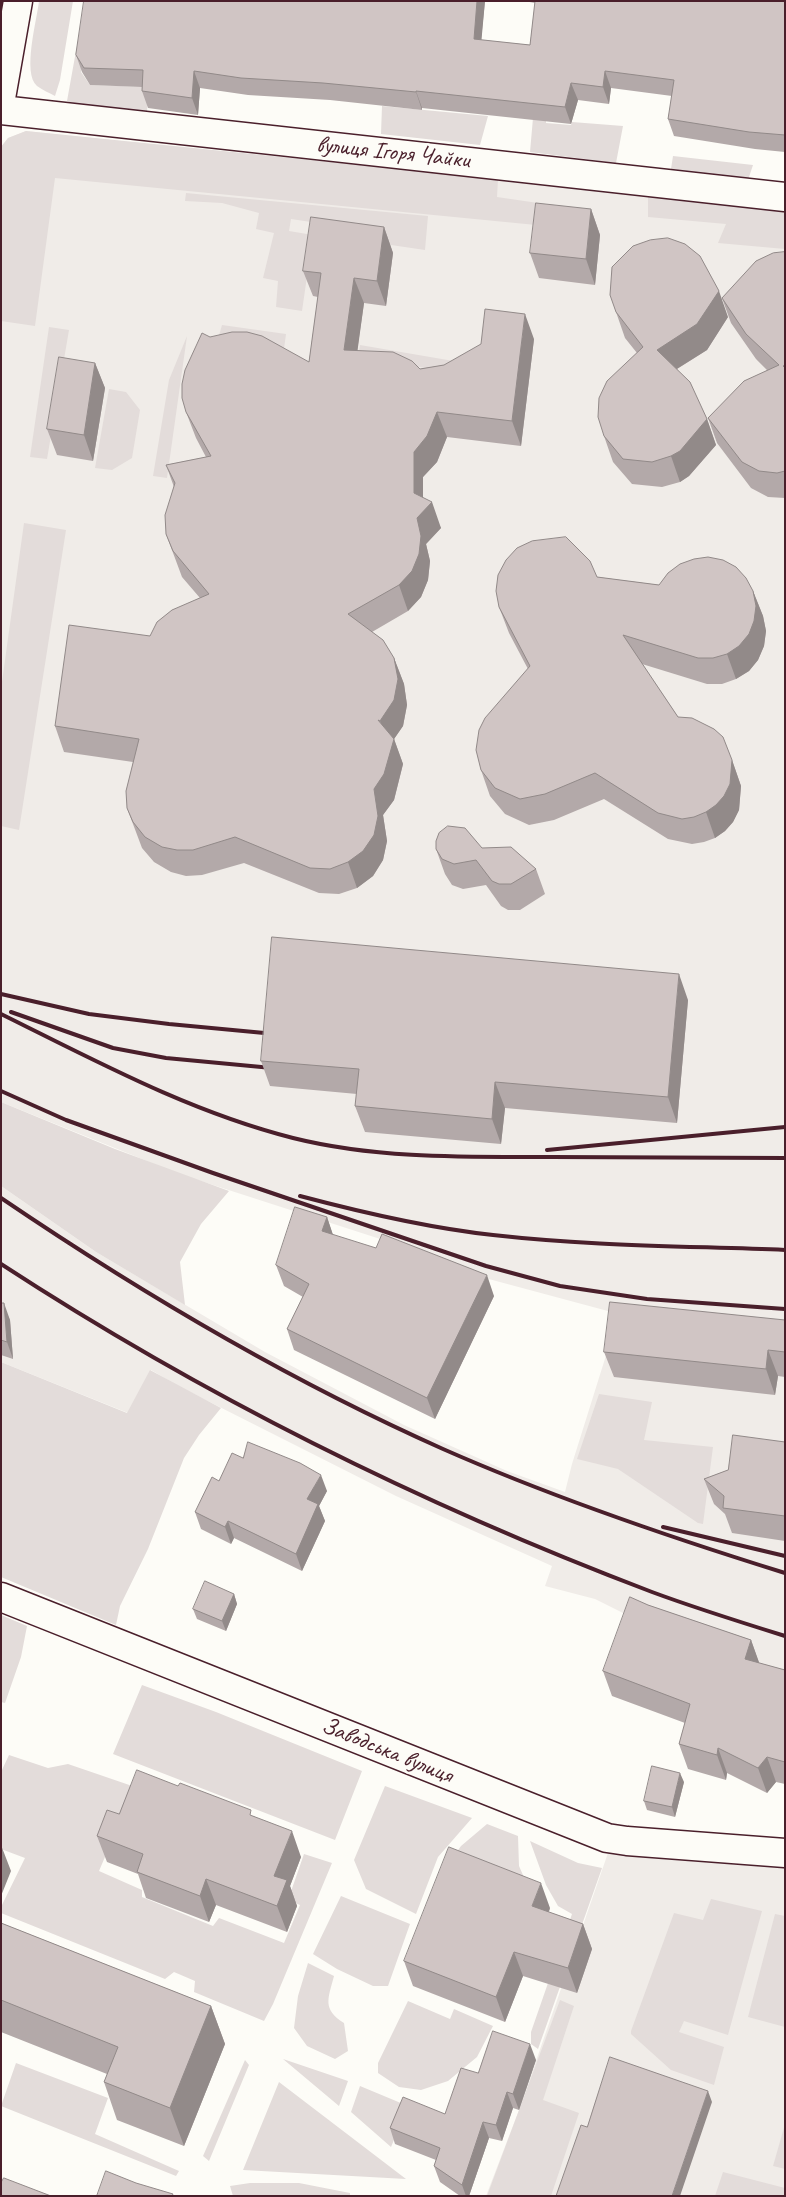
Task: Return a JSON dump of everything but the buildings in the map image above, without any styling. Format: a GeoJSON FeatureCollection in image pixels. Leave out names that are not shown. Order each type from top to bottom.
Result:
{"type":"FeatureCollection","features":[{"type":"Feature","properties":{"kind":"street"},"geometry":{"type":"LineString","coordinates":[[1,98],[18,1]]}},
{"type":"Feature","properties":{"kind":"street","name":"вулиця Ігоря Чайки"},"geometry":{"type":"LineString","coordinates":[[1,110],[785,197]]}},
{"type":"Feature","properties":{"kind":"street","name":"Заводська вулиця"},"geometry":{"type":"LineString","coordinates":[[1,1597],[607,1838],[785,1853]]}},
{"type":"Feature","properties":{"kind":"shaded area"},"geometry":{"type":"Polygon","coordinates":[[[39,1],[73,1],[60,80],[55,96],[37,86],[31,70],[32,46],[39,1]]]}},
{"type":"Feature","properties":{"kind":"shaded area"},"geometry":{"type":"Polygon","coordinates":[[[85,1],[93,1],[81,72],[90,85],[149,87],[147,112],[76,104],[67,101],[85,1]]]}},
{"type":"Feature","properties":{"kind":"shaded area"},"geometry":{"type":"Polygon","coordinates":[[[382,106],[488,116],[480,145],[381,134],[382,106]]]}},
{"type":"Feature","properties":{"kind":"shaded area"},"geometry":{"type":"Polygon","coordinates":[[[533,118],[546,119],[546,123],[571,125],[572,122],[623,126],[616,163],[530,152],[533,118]]]}},
{"type":"Feature","properties":{"kind":"shaded area"},"geometry":{"type":"Polygon","coordinates":[[[26,131],[785,210],[785,1672],[657,1630],[595,1599],[545,1586],[552,1566],[396,1496],[180,1387],[151,1370],[128,1413],[1,1362],[1,1186],[96,1252],[265,1352],[404,1425],[507,1471],[565,1492],[619,1314],[485,1278],[405,1247],[179,1174],[1,1102],[1,147],[8,138],[26,131]]]}},
{"type":"Feature","properties":{"kind":"shaded area"},"geometry":{"type":"Polygon","coordinates":[[[26,131],[498,179],[497,197],[538,203],[536,225],[55,178],[35,326],[1,321],[1,147],[8,138],[26,131]]]}},
{"type":"Feature","properties":{"kind":"shaded area"},"geometry":{"type":"Polygon","coordinates":[[[673,156],[753,165],[748,180],[671,169],[673,156]]]}},
{"type":"Feature","properties":{"kind":"shaded area"},"geometry":{"type":"Polygon","coordinates":[[[186,193],[428,216],[425,250],[330,236],[331,225],[291,219],[289,231],[313,235],[302,311],[276,307],[278,281],[263,278],[274,233],[256,229],[259,213],[222,203],[185,201],[186,193]]]}},
{"type":"Feature","properties":{"kind":"shaded area"},"geometry":{"type":"Polygon","coordinates":[[[648,196],[785,210],[785,249],[718,243],[726,224],[648,217],[648,196]]]}},
{"type":"Feature","properties":{"kind":"shaded area"},"geometry":{"type":"Polygon","coordinates":[[[222,325],[286,334],[284,349],[218,339],[222,325]]]}},
{"type":"Feature","properties":{"kind":"shaded area"},"geometry":{"type":"Polygon","coordinates":[[[49,327],[69,330],[47,459],[30,457],[49,327]]]}},
{"type":"Feature","properties":{"kind":"shaded area"},"geometry":{"type":"Polygon","coordinates":[[[187,336],[167,478],[153,476],[169,380],[187,336]]]}},
{"type":"Feature","properties":{"kind":"shaded area"},"geometry":{"type":"Polygon","coordinates":[[[360,345],[471,364],[474,375],[358,358],[360,345]]]}},
{"type":"Feature","properties":{"kind":"shaded area"},"geometry":{"type":"Polygon","coordinates":[[[109,389],[126,392],[140,410],[132,458],[112,470],[95,468],[109,389]]]}},
{"type":"Feature","properties":{"kind":"shaded area"},"geometry":{"type":"Polygon","coordinates":[[[24,523],[66,530],[19,830],[1,826],[1,689],[24,523]]]}},
{"type":"Feature","properties":{"kind":"shaded area"},"geometry":{"type":"Polygon","coordinates":[[[1,1102],[115,1149],[229,1191],[201,1224],[180,1262],[185,1305],[96,1252],[1,1186],[1,1102]]]}},
{"type":"Feature","properties":{"kind":"shaded area"},"geometry":{"type":"Polygon","coordinates":[[[1,1362],[127,1413],[150,1370],[221,1408],[199,1435],[184,1458],[148,1549],[120,1606],[116,1625],[1,1577],[1,1362]]]}},
{"type":"Feature","properties":{"kind":"shaded area"},"geometry":{"type":"Polygon","coordinates":[[[599,1394],[652,1402],[644,1440],[713,1447],[703,1524],[698,1523],[618,1469],[577,1459],[599,1394]]]}},
{"type":"Feature","properties":{"kind":"shaded area"},"geometry":{"type":"Polygon","coordinates":[[[1,1615],[27,1626],[21,1657],[5,1703],[1,1702],[1,1615]]]}},
{"type":"Feature","properties":{"kind":"shaded area"},"geometry":{"type":"Polygon","coordinates":[[[142,1685],[216,1712],[362,1771],[335,1840],[113,1754],[142,1685]]]}},
{"type":"Feature","properties":{"kind":"shaded area"},"geometry":{"type":"Polygon","coordinates":[[[9,1755],[48,1768],[68,1764],[141,1789],[116,1831],[99,1871],[142,1890],[142,1897],[213,1926],[219,1918],[284,1943],[300,1905],[288,1900],[304,1854],[332,1863],[273,2004],[264,2021],[194,1992],[195,1981],[174,1972],[165,1979],[1,1913],[1,1907],[25,1858],[1,1849],[1,1772],[9,1755]]]}},
{"type":"Feature","properties":{"kind":"shaded area"},"geometry":{"type":"Polygon","coordinates":[[[385,1786],[472,1818],[438,1857],[416,1914],[366,1889],[354,1860],[385,1786]]]}},
{"type":"Feature","properties":{"kind":"shaded area"},"geometry":{"type":"Polygon","coordinates":[[[487,1824],[518,1836],[519,1866],[534,1900],[449,1863],[461,1846],[487,1824]]]}},
{"type":"Feature","properties":{"kind":"shaded area"},"geometry":{"type":"Polygon","coordinates":[[[530,1841],[578,1863],[602,1868],[538,2049],[531,2044],[531,2032],[572,1914],[558,1906],[546,1885],[530,1841]]]}},
{"type":"Feature","properties":{"kind":"shaded area"},"geometry":{"type":"Polygon","coordinates":[[[608,1853],[646,1858],[785,1868],[785,2196],[486,2196],[519,2110],[608,1853]]]}},
{"type":"Feature","properties":{"kind":"shaded area"},"geometry":{"type":"Polygon","coordinates":[[[341,1896],[410,1924],[388,1986],[373,1986],[337,1969],[313,1954],[341,1896]]]}},
{"type":"Feature","properties":{"kind":"shaded area"},"geometry":{"type":"Polygon","coordinates":[[[711,1899],[762,1911],[728,2035],[684,2021],[679,2032],[724,2047],[714,2085],[671,2070],[631,2034],[674,1913],[703,1920],[711,1899]]]}},
{"type":"Feature","properties":{"kind":"shaded area"},"geometry":{"type":"Polygon","coordinates":[[[775,1914],[785,1916],[785,2027],[748,2017],[775,1914]]]}},
{"type":"Feature","properties":{"kind":"shaded area"},"geometry":{"type":"Polygon","coordinates":[[[308,1963],[334,1976],[328,2003],[332,2013],[344,2023],[348,2051],[335,2059],[307,2046],[294,2028],[298,1996],[308,1963]]]}},
{"type":"Feature","properties":{"kind":"shaded area"},"geometry":{"type":"Polygon","coordinates":[[[560,2000],[574,2006],[543,2100],[579,2113],[551,2196],[487,2196],[560,2000]]]}},
{"type":"Feature","properties":{"kind":"shaded area"},"geometry":{"type":"Polygon","coordinates":[[[408,2001],[450,2019],[454,2009],[493,2026],[477,2057],[448,2081],[421,2090],[399,2087],[378,2073],[378,2063],[408,2001]]]}},
{"type":"Feature","properties":{"kind":"shaded area"},"geometry":{"type":"Polygon","coordinates":[[[283,2059],[348,2081],[339,2106],[283,2059]]]}},
{"type":"Feature","properties":{"kind":"shaded area"},"geometry":{"type":"Polygon","coordinates":[[[245,2060],[249,2065],[209,2161],[203,2156],[245,2060]]]}},
{"type":"Feature","properties":{"kind":"shaded area"},"geometry":{"type":"Polygon","coordinates":[[[16,2063],[108,2098],[95,2134],[179,2171],[176,2176],[1,2106],[16,2063]]]}},
{"type":"Feature","properties":{"kind":"shaded area"},"geometry":{"type":"Polygon","coordinates":[[[279,2082],[406,2179],[243,2170],[279,2082]]]}},
{"type":"Feature","properties":{"kind":"shaded area"},"geometry":{"type":"Polygon","coordinates":[[[360,2086],[408,2106],[391,2147],[351,2112],[360,2086]]]}},
{"type":"Feature","properties":{"kind":"shaded area"},"geometry":{"type":"Polygon","coordinates":[[[785,2124],[785,2169],[773,2166],[785,2124]]]}},
{"type":"Feature","properties":{"kind":"shaded area"},"geometry":{"type":"Polygon","coordinates":[[[723,2172],[785,2188],[785,2196],[715,2196],[723,2172]]]}},
{"type":"Feature","properties":{"kind":"shaded area"},"geometry":{"type":"Polygon","coordinates":[[[250,2183],[299,2183],[350,2193],[350,2196],[233,2196],[230,2186],[250,2183]]]}},
{"type":"Feature","properties":{"kind":"railway"},"geometry":{"type":"LineString","coordinates":[[1,994],[89,1014],[275,1034]]}},
{"type":"Feature","properties":{"kind":"railway"},"geometry":{"type":"LineString","coordinates":[[11,1012],[113,1048],[166,1058],[272,1068]]}},
{"type":"Feature","properties":{"kind":"railway"},"geometry":{"type":"LineString","coordinates":[[1,1014],[180,1100],[255,1127],[325,1145],[389,1153],[454,1157],[785,1158]]}},
{"type":"Feature","properties":{"kind":"railway"},"geometry":{"type":"LineString","coordinates":[[1,1091],[66,1120],[213,1173],[486,1266],[560,1286],[647,1299],[785,1309]]}},
{"type":"Feature","properties":{"kind":"railway"},"geometry":{"type":"LineString","coordinates":[[547,1150],[785,1127]]}},
{"type":"Feature","properties":{"kind":"railway"},"geometry":{"type":"LineString","coordinates":[[300,1196],[396,1219],[493,1235],[602,1244],[785,1250]]}},
{"type":"Feature","properties":{"kind":"railway"},"geometry":{"type":"LineString","coordinates":[[1,1198],[107,1268],[216,1333],[328,1394],[385,1422],[485,1467],[569,1500],[655,1531],[785,1573]]}},
{"type":"Feature","properties":{"kind":"railway"},"geometry":{"type":"LineString","coordinates":[[1,1264],[78,1313],[237,1404],[318,1446],[400,1485],[567,1559],[652,1592],[785,1636]]}},
{"type":"Feature","properties":{"kind":"railway"},"geometry":{"type":"LineString","coordinates":[[663,1527],[785,1556]]}}]}
